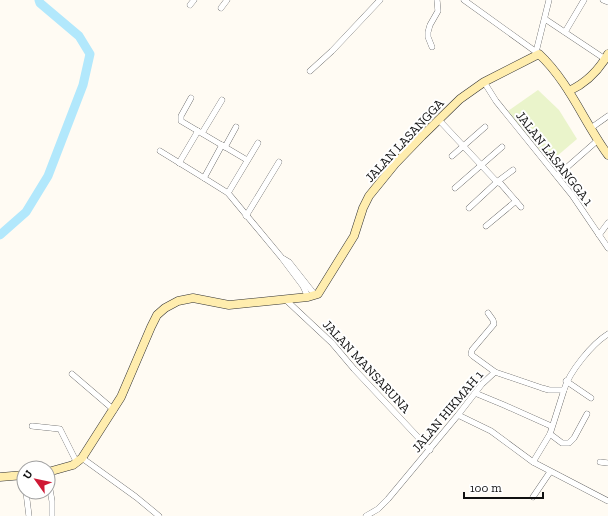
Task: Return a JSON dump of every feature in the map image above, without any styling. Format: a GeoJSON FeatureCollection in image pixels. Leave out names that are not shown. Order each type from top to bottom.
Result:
{"type":"FeatureCollection","features":[{"type":"Feature","properties":{"kind":"street"},"geometry":{"type":"LineString","coordinates":[[220,8],[228,0]]}},
{"type":"Feature","properties":{"kind":"street"},"geometry":{"type":"LineString","coordinates":[[310,71],[332,51],[380,0]]}},
{"type":"Feature","properties":{"kind":"street"},"geometry":{"type":"LineString","coordinates":[[432,47],[428,37],[428,32],[438,12],[437,0]]}},
{"type":"Feature","properties":{"kind":"street"},"geometry":{"type":"LineString","coordinates":[[464,0],[537,53],[554,71],[569,91],[608,156]]}},
{"type":"Feature","properties":{"kind":"street"},"geometry":{"type":"LineString","coordinates":[[537,53],[549,0]]}},
{"type":"Feature","properties":{"kind":"street"},"geometry":{"type":"LineString","coordinates":[[565,32],[584,0]]}},
{"type":"Feature","properties":{"kind":"street"},"geometry":{"type":"LineString","coordinates":[[603,0],[608,2]]}},
{"type":"Feature","properties":{"kind":"street"},"geometry":{"type":"LineString","coordinates":[[545,19],[606,56],[590,77],[569,91]]}},
{"type":"Feature","properties":{"kind":"street","name":"JALAN LASANGGA"},"geometry":{"type":"LineString","coordinates":[[311,296],[321,291],[354,236],[363,208],[371,193],[395,164],[460,99],[484,82],[537,53]]}},
{"type":"Feature","properties":{"kind":"street","name":"JALAN LASANGGA 1"},"geometry":{"type":"LineString","coordinates":[[484,82],[496,101],[584,211],[608,248]]}},
{"type":"Feature","properties":{"kind":"street"},"geometry":{"type":"LineString","coordinates":[[191,98],[180,118],[183,122],[247,160]]}},
{"type":"Feature","properties":{"kind":"street"},"geometry":{"type":"LineString","coordinates":[[179,163],[222,100]]}},
{"type":"Feature","properties":{"kind":"street"},"geometry":{"type":"LineString","coordinates":[[591,128],[608,116]]}},
{"type":"Feature","properties":{"kind":"street"},"geometry":{"type":"LineString","coordinates":[[439,120],[497,182],[501,184],[521,207]]}},
{"type":"Feature","properties":{"kind":"street"},"geometry":{"type":"LineString","coordinates":[[204,178],[236,127]]}},
{"type":"Feature","properties":{"kind":"street"},"geometry":{"type":"LineString","coordinates":[[452,156],[485,127]]}},
{"type":"Feature","properties":{"kind":"street"},"geometry":{"type":"LineString","coordinates":[[557,176],[598,140]]}},
{"type":"Feature","properties":{"kind":"street"},"geometry":{"type":"LineString","coordinates":[[228,193],[258,143]]}},
{"type":"Feature","properties":{"kind":"street"},"geometry":{"type":"LineString","coordinates":[[455,188],[502,148]]}},
{"type":"Feature","properties":{"kind":"street"},"geometry":{"type":"LineString","coordinates":[[56,470],[80,461],[114,410],[126,387],[157,315],[165,308],[178,301],[193,298],[229,305],[286,300],[311,296],[289,262],[282,258],[228,193],[160,151]]}},
{"type":"Feature","properties":{"kind":"street"},"geometry":{"type":"LineString","coordinates":[[246,216],[278,162]]}},
{"type":"Feature","properties":{"kind":"street"},"geometry":{"type":"LineString","coordinates":[[469,208],[497,182],[513,170]]}},
{"type":"Feature","properties":{"kind":"street"},"geometry":{"type":"LineString","coordinates":[[486,226],[516,201]]}},
{"type":"Feature","properties":{"kind":"street"},"geometry":{"type":"LineString","coordinates":[[599,235],[608,223]]}},
{"type":"Feature","properties":{"kind":"street","name":"JALAN MANSARUNA"},"geometry":{"type":"LineString","coordinates":[[286,300],[332,343],[354,369],[430,450]]}},
{"type":"Feature","properties":{"kind":"street"},"geometry":{"type":"LineString","coordinates":[[488,314],[494,321],[494,324],[471,352],[473,356],[495,372]]}},
{"type":"Feature","properties":{"kind":"street"},"geometry":{"type":"LineString","coordinates":[[533,462],[550,434],[551,426],[557,414],[566,381],[578,364],[600,340],[608,334]]}},
{"type":"Feature","properties":{"kind":"street","name":"JALAN HIKMAH 1"},"geometry":{"type":"LineString","coordinates":[[366,516],[378,509],[388,499],[430,450],[475,393],[495,372],[549,390],[564,390]]}},
{"type":"Feature","properties":{"kind":"street"},"geometry":{"type":"LineString","coordinates":[[72,374],[114,410]]}},
{"type":"Feature","properties":{"kind":"street"},"geometry":{"type":"LineString","coordinates":[[566,381],[591,398]]}},
{"type":"Feature","properties":{"kind":"street"},"geometry":{"type":"LineString","coordinates":[[475,393],[551,426]]}},
{"type":"Feature","properties":{"kind":"street"},"geometry":{"type":"LineString","coordinates":[[550,434],[562,443],[569,443],[574,438],[587,414]]}},
{"type":"Feature","properties":{"kind":"street"},"geometry":{"type":"LineString","coordinates":[[458,415],[491,431],[533,462],[550,472],[608,501]]}},
{"type":"Feature","properties":{"kind":"street"},"geometry":{"type":"LineString","coordinates":[[32,426],[60,429],[80,461],[136,497],[159,516]]}},
{"type":"Feature","properties":{"kind":"street"},"geometry":{"type":"LineString","coordinates":[[600,462],[608,463]]}},
{"type":"Feature","properties":{"kind":"street"},"geometry":{"type":"LineString","coordinates":[[533,497],[550,472]]}},
{"type":"Feature","properties":{"kind":"street"},"geometry":{"type":"LineString","coordinates":[[0,477],[16,477]]}},
{"type":"Feature","properties":{"kind":"street"},"geometry":{"type":"LineString","coordinates":[[27,500],[29,516]]}},
{"type":"Feature","properties":{"kind":"street"},"geometry":{"type":"LineString","coordinates":[[52,500],[52,516]]}},
{"type":"Feature","properties":{"kind":"green space"},"geometry":{"type":"Polygon","coordinates":[[[538,90],[559,110],[577,139],[550,162],[508,111],[538,90]]]}},
{"type":"Feature","properties":{"kind":"waterway"},"geometry":{"type":"LineString","coordinates":[[0,235],[26,212],[48,176],[83,85],[90,54],[79,36],[40,3],[39,0]]}}]}
